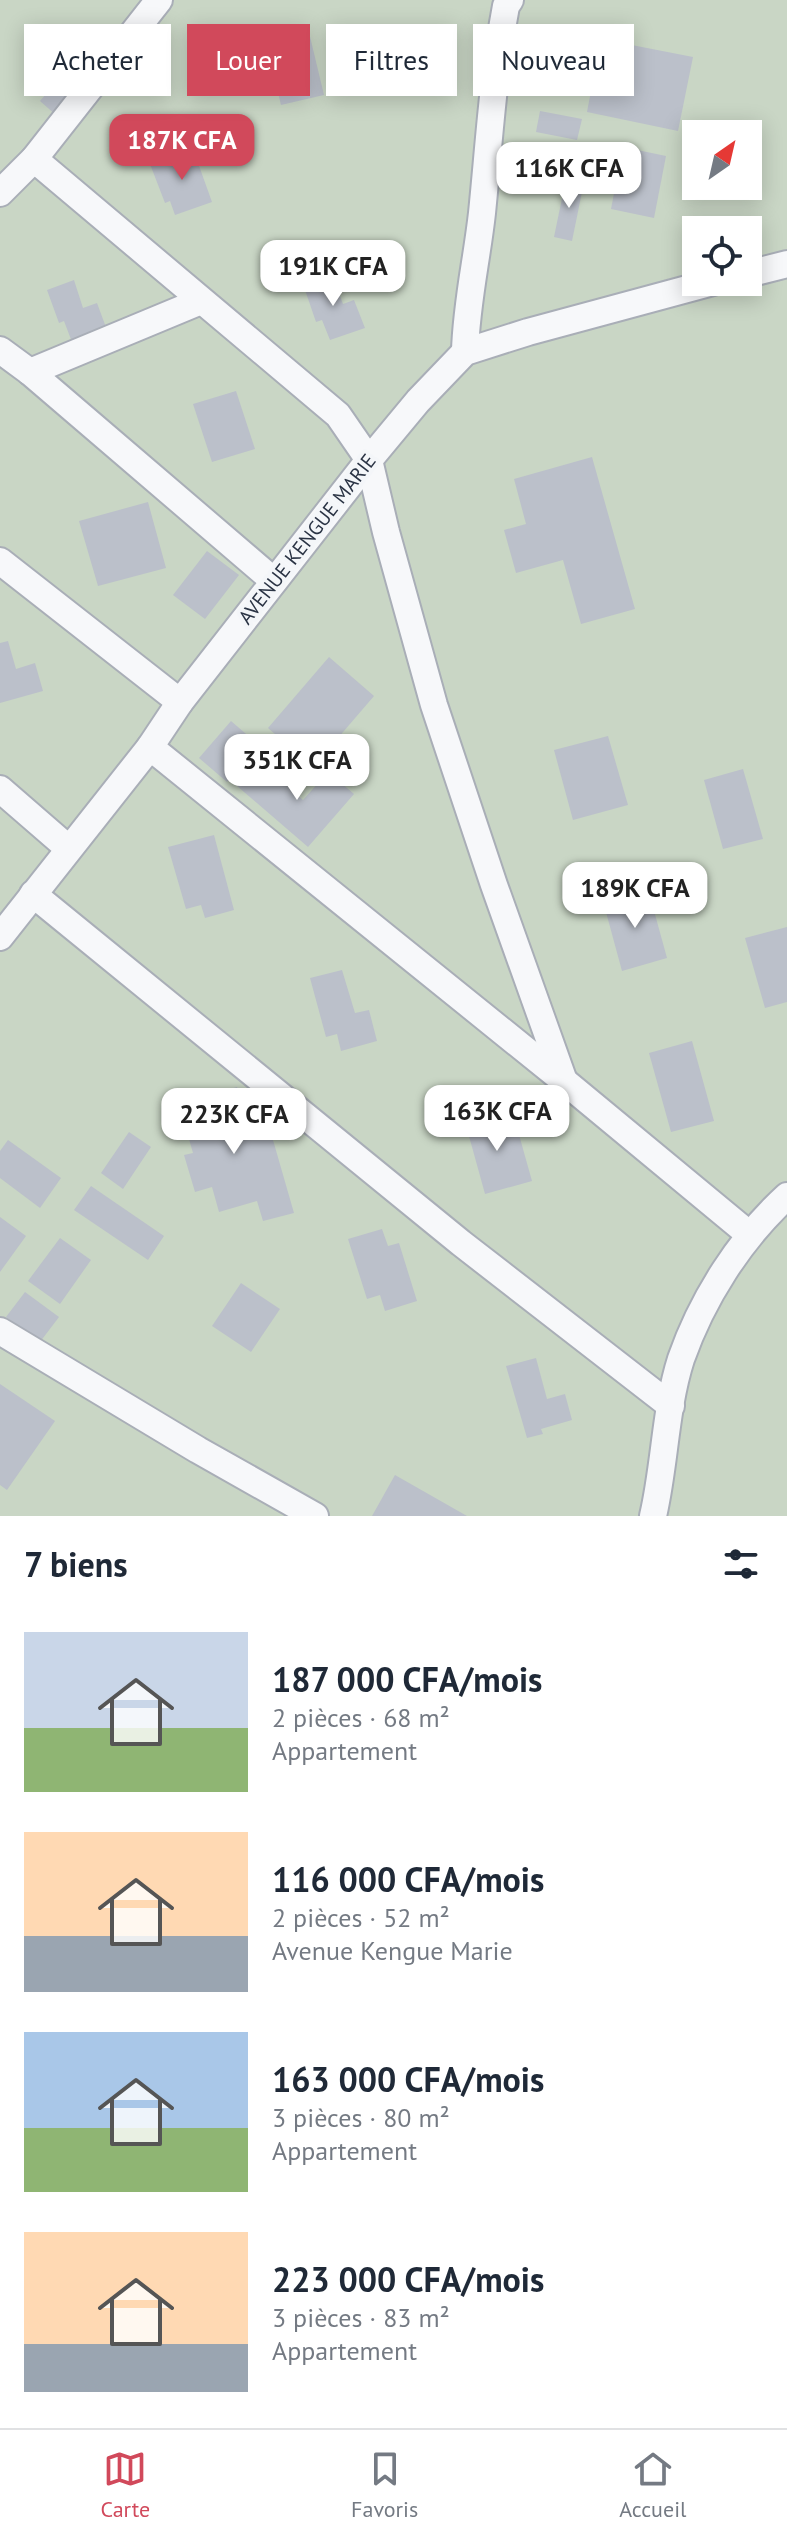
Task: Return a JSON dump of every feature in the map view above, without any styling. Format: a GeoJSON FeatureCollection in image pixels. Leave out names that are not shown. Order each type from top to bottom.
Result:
{"type":"FeatureCollection","features":[{"type":"Feature","properties":{"kind":"street"},"geometry":{"type":"LineString","coordinates":[[0,193],[34,159],[159,0]]}},
{"type":"Feature","properties":{"kind":"street"},"geometry":{"type":"LineString","coordinates":[[465,352],[466,314],[481,217],[496,58],[506,6],[510,0]]}},
{"type":"Feature","properties":{"kind":"street"},"geometry":{"type":"LineString","coordinates":[[34,159],[338,415],[369,460],[434,705],[513,942],[564,1081]]}},
{"type":"Feature","properties":{"kind":"street"},"geometry":{"type":"LineString","coordinates":[[762,270],[787,264]]}},
{"type":"Feature","properties":{"kind":"street","name":"AVENUE KENGUE MARIE"},"geometry":{"type":"LineString","coordinates":[[0,937],[369,460],[418,401],[465,352],[682,290]]}},
{"type":"Feature","properties":{"kind":"street"},"geometry":{"type":"LineString","coordinates":[[30,372],[201,301]]}},
{"type":"Feature","properties":{"kind":"street"},"geometry":{"type":"LineString","coordinates":[[0,350],[30,372],[274,581]]}},
{"type":"Feature","properties":{"kind":"street"},"geometry":{"type":"LineString","coordinates":[[0,561],[180,702]]}},
{"type":"Feature","properties":{"kind":"street"},"geometry":{"type":"LineString","coordinates":[[150,747],[750,1235]]}},
{"type":"Feature","properties":{"kind":"street"},"geometry":{"type":"LineString","coordinates":[[0,789],[68,848]]}},
{"type":"Feature","properties":{"kind":"street"},"geometry":{"type":"LineString","coordinates":[[33,894],[461,1243],[671,1406]]}},
{"type":"Feature","properties":{"kind":"street"},"geometry":{"type":"LineString","coordinates":[[653,1516],[681,1360],[712,1292],[750,1235],[787,1196]]}},
{"type":"Feature","properties":{"kind":"street"},"geometry":{"type":"LineString","coordinates":[[0,1331],[315,1516]]}},
{"type":"Feature","properties":{"kind":"green space"},"geometry":{"type":"Polygon","coordinates":[[[0,0],[787,0],[787,1516],[0,1516],[0,0]]]}},
{"type":"Feature","properties":{"kind":"building"},"geometry":{"type":"Polygon","coordinates":[[[310,37],[324,95],[281,105],[279,96],[310,96],[310,37]]]}},
{"type":"Feature","properties":{"kind":"building"},"geometry":{"type":"Polygon","coordinates":[[[634,45],[693,57],[678,131],[587,112],[590,96],[634,96],[634,45]]]}},
{"type":"Feature","properties":{"kind":"building"},"geometry":{"type":"Polygon","coordinates":[[[44,96],[74,96],[57,116],[40,101],[44,96]]]}},
{"type":"Feature","properties":{"kind":"building"},"geometry":{"type":"Polygon","coordinates":[[[540,111],[582,119],[577,140],[536,132],[540,111]]]}},
{"type":"Feature","properties":{"kind":"building"},"geometry":{"type":"Polygon","coordinates":[[[623,147],[666,156],[654,218],[611,209],[623,147]]]}},
{"type":"Feature","properties":{"kind":"building"},"geometry":{"type":"Polygon","coordinates":[[[193,149],[212,202],[175,215],[170,201],[165,203],[150,164],[193,149]]]}},
{"type":"Feature","properties":{"kind":"building"},"geometry":{"type":"Polygon","coordinates":[[[566,179],[584,182],[572,241],[554,237],[566,179]]]}},
{"type":"Feature","properties":{"kind":"building"},"geometry":{"type":"Polygon","coordinates":[[[332,274],[343,304],[354,300],[365,328],[330,340],[322,320],[316,322],[303,284],[332,274]]]}},
{"type":"Feature","properties":{"kind":"building"},"geometry":{"type":"Polygon","coordinates":[[[74,280],[83,308],[97,303],[107,330],[72,342],[64,321],[59,323],[47,290],[74,280]]]}},
{"type":"Feature","properties":{"kind":"building"},"geometry":{"type":"Polygon","coordinates":[[[236,391],[255,449],[212,462],[193,404],[236,391]]]}},
{"type":"Feature","properties":{"kind":"building"},"geometry":{"type":"Polygon","coordinates":[[[592,457],[635,609],[581,624],[563,560],[516,573],[504,530],[526,524],[514,479],[592,457]]]}},
{"type":"Feature","properties":{"kind":"building"},"geometry":{"type":"Polygon","coordinates":[[[148,502],[166,568],[98,586],[79,521],[148,502]]]}},
{"type":"Feature","properties":{"kind":"building"},"geometry":{"type":"Polygon","coordinates":[[[207,551],[239,575],[205,619],[173,595],[207,551]]]}},
{"type":"Feature","properties":{"kind":"building"},"geometry":{"type":"Polygon","coordinates":[[[8,641],[16,669],[35,663],[43,691],[0,703],[0,643],[8,641]]]}},
{"type":"Feature","properties":{"kind":"building"},"geometry":{"type":"Polygon","coordinates":[[[329,657],[374,696],[313,767],[268,728],[329,657]]]}},
{"type":"Feature","properties":{"kind":"building"},"geometry":{"type":"Polygon","coordinates":[[[231,721],[259,745],[227,782],[199,758],[231,721]]]}},
{"type":"Feature","properties":{"kind":"building"},"geometry":{"type":"Polygon","coordinates":[[[608,736],[628,805],[573,820],[554,750],[608,736]]]}},
{"type":"Feature","properties":{"kind":"building"},"geometry":{"type":"Polygon","coordinates":[[[259,761],[303,800],[328,772],[354,794],[308,847],[237,786],[259,761]]]}},
{"type":"Feature","properties":{"kind":"building"},"geometry":{"type":"Polygon","coordinates":[[[743,769],[763,839],[723,849],[704,780],[743,769]]]}},
{"type":"Feature","properties":{"kind":"building"},"geometry":{"type":"Polygon","coordinates":[[[214,835],[234,910],[205,918],[201,905],[186,909],[168,847],[214,835]]]}},
{"type":"Feature","properties":{"kind":"building"},"geometry":{"type":"Polygon","coordinates":[[[648,889],[667,958],[622,971],[603,901],[648,889]]]}},
{"type":"Feature","properties":{"kind":"building"},"geometry":{"type":"Polygon","coordinates":[[[787,927],[787,1002],[765,1008],[745,938],[787,927]]]}},
{"type":"Feature","properties":{"kind":"building"},"geometry":{"type":"Polygon","coordinates":[[[342,970],[355,1013],[369,1010],[377,1041],[341,1051],[337,1034],[326,1037],[310,978],[342,970]]]}},
{"type":"Feature","properties":{"kind":"building"},"geometry":{"type":"Polygon","coordinates":[[[692,1041],[714,1121],[671,1132],[649,1053],[692,1041]]]}},
{"type":"Feature","properties":{"kind":"building"},"geometry":{"type":"Polygon","coordinates":[[[237,1087],[246,1116],[257,1113],[263,1135],[271,1133],[294,1213],[263,1221],[257,1201],[219,1212],[212,1187],[195,1192],[184,1155],[193,1153],[179,1104],[237,1087]]]}},
{"type":"Feature","properties":{"kind":"building"},"geometry":{"type":"Polygon","coordinates":[[[495,1110],[500,1128],[516,1124],[532,1181],[485,1194],[464,1118],[495,1110]]]}},
{"type":"Feature","properties":{"kind":"building"},"geometry":{"type":"Polygon","coordinates":[[[129,1132],[151,1147],[123,1189],[101,1173],[129,1132]]]}},
{"type":"Feature","properties":{"kind":"building"},"geometry":{"type":"Polygon","coordinates":[[[8,1140],[61,1178],[40,1208],[0,1178],[0,1151],[8,1140]]]}},
{"type":"Feature","properties":{"kind":"building"},"geometry":{"type":"Polygon","coordinates":[[[91,1186],[164,1236],[148,1260],[74,1210],[91,1186]]]}},
{"type":"Feature","properties":{"kind":"building"},"geometry":{"type":"Polygon","coordinates":[[[0,1217],[26,1236],[0,1272],[0,1217]]]}},
{"type":"Feature","properties":{"kind":"building"},"geometry":{"type":"Polygon","coordinates":[[[382,1229],[388,1246],[399,1243],[417,1301],[385,1311],[380,1295],[367,1299],[348,1239],[382,1229]]]}},
{"type":"Feature","properties":{"kind":"building"},"geometry":{"type":"Polygon","coordinates":[[[60,1238],[91,1260],[60,1304],[28,1281],[60,1238]]]}},
{"type":"Feature","properties":{"kind":"building"},"geometry":{"type":"Polygon","coordinates":[[[241,1283],[280,1309],[251,1352],[212,1326],[241,1283]]]}},
{"type":"Feature","properties":{"kind":"building"},"geometry":{"type":"Polygon","coordinates":[[[25,1292],[59,1317],[40,1342],[6,1317],[25,1292]]]}},
{"type":"Feature","properties":{"kind":"building"},"geometry":{"type":"Polygon","coordinates":[[[536,1358],[547,1399],[565,1394],[572,1420],[541,1429],[543,1434],[527,1438],[506,1366],[536,1358]]]}},
{"type":"Feature","properties":{"kind":"building"},"geometry":{"type":"Polygon","coordinates":[[[0,1384],[55,1421],[7,1490],[0,1485],[0,1384]]]}},
{"type":"Feature","properties":{"kind":"building"},"geometry":{"type":"Polygon","coordinates":[[[395,1475],[467,1516],[372,1516],[395,1475]]]}}]}
